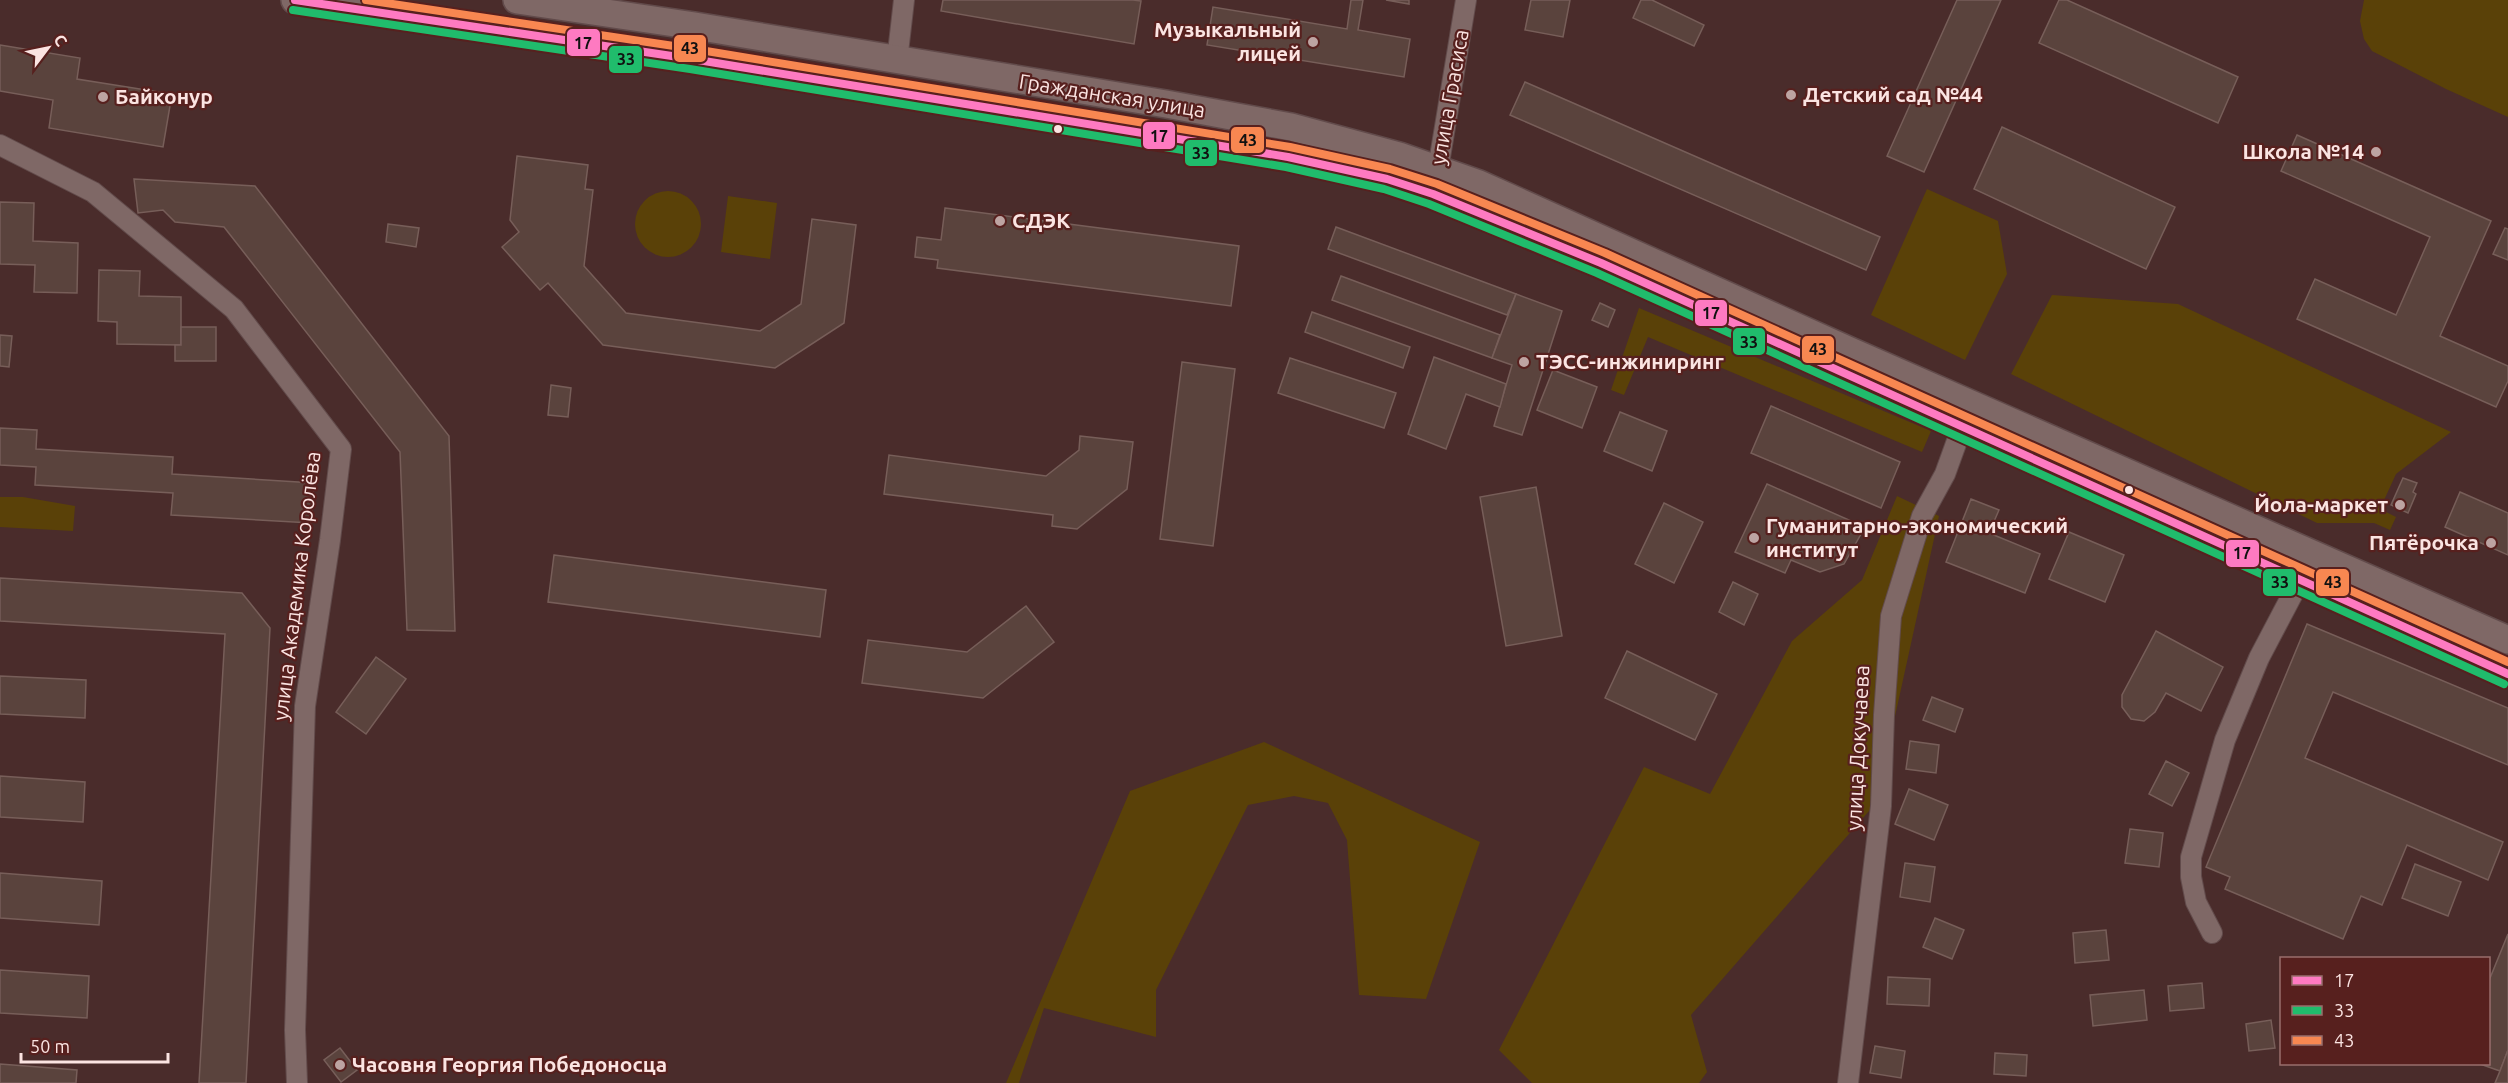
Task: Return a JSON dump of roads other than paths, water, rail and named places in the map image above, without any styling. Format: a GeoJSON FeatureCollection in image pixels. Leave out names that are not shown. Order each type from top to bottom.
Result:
{"type":"FeatureCollection","features":[{"type":"Feature","properties":{"kind":"main road","name":"Гражданская улица"},"geometry":{"type":"LineString","coordinates":[[295,0],[892,91],[1288,157],[1387,179],[1435,181],[1488,188],[2508,640]]}},
{"type":"Feature","properties":{"kind":"main road","name":"Гражданская улица"},"geometry":{"type":"LineString","coordinates":[[517,0],[695,26],[1291,127],[1435,181],[1601,263],[2508,674]]}},
{"type":"Feature","properties":{"kind":"main road"},"geometry":{"type":"LineString","coordinates":[[892,91],[897,61]]}},
{"type":"Feature","properties":{"kind":"main road"},"geometry":{"type":"LineString","coordinates":[[2300,580],[2314,554]]}},
{"type":"Feature","properties":{"kind":"street"},"geometry":{"type":"LineString","coordinates":[[897,61],[904,0]]}},
{"type":"Feature","properties":{"kind":"street","name":"улица Грасиса"},"geometry":{"type":"LineString","coordinates":[[1435,181],[1466,0]]}},
{"type":"Feature","properties":{"kind":"street","name":"улица Академика Королёва"},"geometry":{"type":"LineString","coordinates":[[0,145],[93,192],[234,309],[341,449],[305,706],[295,1030],[297,1083]]}},
{"type":"Feature","properties":{"kind":"street","name":"улица Докучаева"},"geometry":{"type":"LineString","coordinates":[[1848,1083],[1881,806],[1891,616],[1922,516],[1945,474],[1962,427]]}},
{"type":"Feature","properties":{"kind":"street"},"geometry":{"type":"LineString","coordinates":[[2212,933],[2196,902],[2191,877],[2191,857],[2225,740],[2259,658],[2300,580]]}},
{"type":"Feature","properties":{"kind":"place","name":"Музыкальный лицей"},"geometry":{"type":"Point","coordinates":[1313,42]}},
{"type":"Feature","properties":{"kind":"place","name":"Детский сад №44"},"geometry":{"type":"Point","coordinates":[1791,95]}},
{"type":"Feature","properties":{"kind":"place","name":"Байконур"},"geometry":{"type":"Point","coordinates":[103,97]}},
{"type":"Feature","properties":{"kind":"place","name":"Школа №14"},"geometry":{"type":"Point","coordinates":[2376,152]}},
{"type":"Feature","properties":{"kind":"place","name":"СДЭК"},"geometry":{"type":"Point","coordinates":[1000,221]}},
{"type":"Feature","properties":{"kind":"place","name":"ТЭСС-инжиниринг"},"geometry":{"type":"Point","coordinates":[1524,362]}},
{"type":"Feature","properties":{"kind":"place","name":"Йола-маркет"},"geometry":{"type":"Point","coordinates":[2400,505]}},
{"type":"Feature","properties":{"kind":"place","name":"Гуманитарно-экономический институт"},"geometry":{"type":"Point","coordinates":[1754,538]}},
{"type":"Feature","properties":{"kind":"place","name":"Пятёрочка"},"geometry":{"type":"Point","coordinates":[2491,543]}},
{"type":"Feature","properties":{"kind":"place","name":"Часовня Георгия Победоносца"},"geometry":{"type":"Point","coordinates":[340,1065]}}]}
